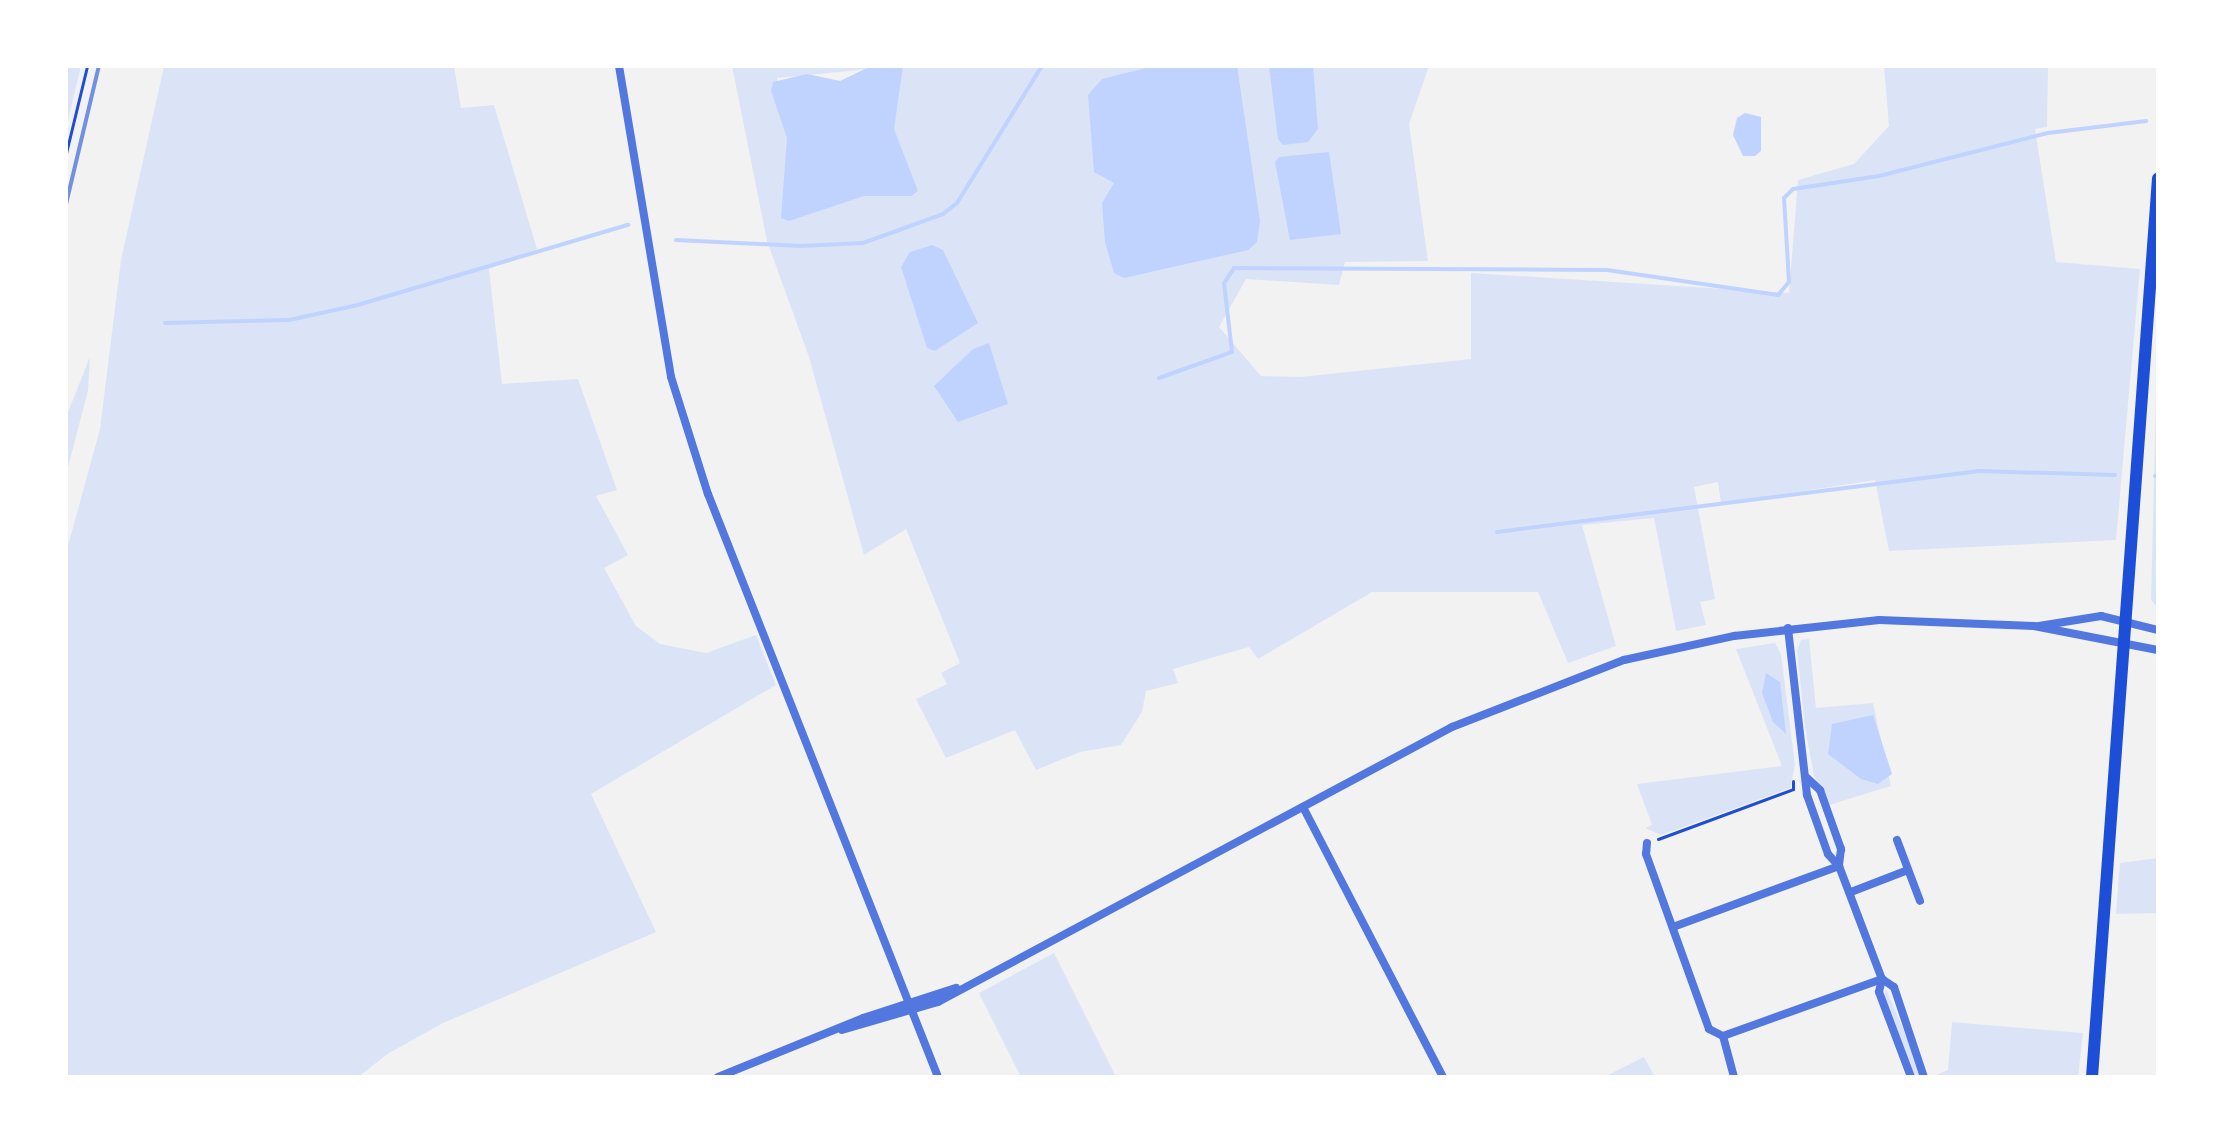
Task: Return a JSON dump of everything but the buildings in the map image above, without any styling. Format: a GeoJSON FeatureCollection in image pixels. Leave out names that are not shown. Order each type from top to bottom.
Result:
{"type":"FeatureCollection","features":[{"type":"Feature","properties":{"kind":"main road"},"geometry":{"type":"LineString","coordinates":[[2092,1077],[2158,178]]}},
{"type":"Feature","properties":{"kind":"street"},"geometry":{"type":"LineString","coordinates":[[619,66],[671,377],[708,494],[938,1077]]}},
{"type":"Feature","properties":{"kind":"street"},"geometry":{"type":"LineString","coordinates":[[2034,626],[2101,616],[2126,619],[2158,630]]}},
{"type":"Feature","properties":{"kind":"street"},"geometry":{"type":"LineString","coordinates":[[842,1030],[912,1012],[961,988],[1452,727],[1564,680],[1680,646],[1788,628],[1879,620],[2034,626],[2158,650]]}},
{"type":"Feature","properties":{"kind":"street"},"geometry":{"type":"LineString","coordinates":[[1788,628],[1807,795],[1828,854],[1839,866],[1851,892],[1882,979],[1879,992],[1911,1077]]}},
{"type":"Feature","properties":{"kind":"street"},"geometry":{"type":"LineString","coordinates":[[1807,778],[1820,790],[1836,834],[1839,866]]}},
{"type":"Feature","properties":{"kind":"street"},"geometry":{"type":"LineString","coordinates":[[1303,807],[1443,1077]]}},
{"type":"Feature","properties":{"kind":"street"},"geometry":{"type":"LineString","coordinates":[[1897,840],[1920,901]]}},
{"type":"Feature","properties":{"kind":"street"},"geometry":{"type":"LineString","coordinates":[[1647,843],[1646,854],[1709,1029],[1723,1036],[1882,979]]}},
{"type":"Feature","properties":{"kind":"street"},"geometry":{"type":"LineString","coordinates":[[1673,927],[1839,866]]}},
{"type":"Feature","properties":{"kind":"street"},"geometry":{"type":"LineString","coordinates":[[1851,892],[1908,870]]}},
{"type":"Feature","properties":{"kind":"street"},"geometry":{"type":"LineString","coordinates":[[1882,979],[1894,987],[1924,1077]]}},
{"type":"Feature","properties":{"kind":"street"},"geometry":{"type":"LineString","coordinates":[[718,1077],[908,1002],[961,988]]}},
{"type":"Feature","properties":{"kind":"street"},"geometry":{"type":"LineString","coordinates":[[1723,1036],[1734,1077]]}},
{"type":"Feature","properties":{"kind":"path"},"geometry":{"type":"LineString","coordinates":[[66,153],[87,66]]}},
{"type":"Feature","properties":{"kind":"path"},"geometry":{"type":"LineString","coordinates":[[1647,843],[1793,789],[1803,759]]}},
{"type":"Feature","properties":{"kind":"shaded area"},"geometry":{"type":"Polygon","coordinates":[[[66,66],[81,66],[66,128],[66,66]]]}},
{"type":"Feature","properties":{"kind":"shaded area"},"geometry":{"type":"Polygon","coordinates":[[[164,66],[454,66],[461,108],[494,105],[537,249],[489,269],[502,384],[578,379],[617,490],[596,496],[628,555],[604,568],[636,626],[660,644],[706,653],[756,635],[776,685],[591,794],[656,932],[443,1023],[389,1053],[358,1077],[66,1077],[66,553],[100,429],[121,260],[164,66]]]}},
{"type":"Feature","properties":{"kind":"shaded area"},"geometry":{"type":"Polygon","coordinates":[[[732,66],[1429,66],[1409,124],[1428,261],[1345,262],[1339,285],[1246,279],[1219,327],[1261,376],[1300,377],[1471,359],[1471,273],[1789,293],[1798,180],[1854,164],[1889,126],[1884,66],[2048,66],[2047,127],[2035,129],[2056,262],[2140,269],[2116,540],[1889,551],[1875,480],[1721,504],[1718,482],[1694,487],[1715,599],[1700,602],[1706,625],[1676,631],[1654,518],[1582,525],[1616,646],[1568,663],[1538,592],[1372,592],[1258,659],[1249,647],[1173,669],[1178,683],[1146,691],[1142,712],[1121,745],[1080,752],[1036,770],[1015,730],[946,758],[916,699],[947,684],[941,673],[960,663],[906,529],[864,555],[809,357],[767,241],[732,66]],[[879,68],[777,78],[779,110],[895,137],[879,68]]]}},
{"type":"Feature","properties":{"kind":"shaded area"},"geometry":{"type":"Polygon","coordinates":[[[90,357],[88,391],[66,475],[66,417],[90,357]]]}},
{"type":"Feature","properties":{"kind":"shaded area"},"geometry":{"type":"Polygon","coordinates":[[[2158,361],[2158,608],[2151,600],[2158,361]]]}},
{"type":"Feature","properties":{"kind":"shaded area"},"geometry":{"type":"Polygon","coordinates":[[[1809,639],[1816,708],[1873,703],[1891,786],[1829,805],[1814,776],[1805,727],[1797,650],[1801,640],[1809,639]]]}},
{"type":"Feature","properties":{"kind":"shaded area"},"geometry":{"type":"Polygon","coordinates":[[[1775,643],[1781,654],[1795,765],[1790,788],[1661,835],[1645,828],[1652,825],[1637,784],[1782,766],[1736,649],[1775,643]]]}},
{"type":"Feature","properties":{"kind":"shaded area"},"geometry":{"type":"Polygon","coordinates":[[[2158,858],[2158,913],[2116,914],[2120,863],[2158,858]]]}},
{"type":"Feature","properties":{"kind":"shaded area"},"geometry":{"type":"Polygon","coordinates":[[[1054,953],[1116,1077],[1021,1077],[979,993],[1054,953]]]}},
{"type":"Feature","properties":{"kind":"shaded area"},"geometry":{"type":"Polygon","coordinates":[[[1886,989],[1921,1071],[1919,1077],[1913,1075],[1884,995],[1886,989]]]}},
{"type":"Feature","properties":{"kind":"shaded area"},"geometry":{"type":"Polygon","coordinates":[[[1952,1022],[2083,1033],[2078,1077],[1931,1077],[1948,1070],[1952,1022]]]}},
{"type":"Feature","properties":{"kind":"shaded area"},"geometry":{"type":"Polygon","coordinates":[[[1644,1057],[1655,1077],[1604,1077],[1644,1057]]]}},
{"type":"Feature","properties":{"kind":"water"},"geometry":{"type":"Polygon","coordinates":[[[871,66],[903,66],[894,129],[918,191],[911,196],[864,196],[789,221],[781,218],[787,138],[771,91],[773,82],[807,74],[840,81],[871,66]]]}},
{"type":"Feature","properties":{"kind":"water"},"geometry":{"type":"Polygon","coordinates":[[[1154,66],[1237,66],[1260,221],[1257,242],[1248,250],[1124,278],[1114,273],[1105,242],[1102,203],[1114,183],[1094,172],[1088,95],[1102,79],[1154,66]]]}},
{"type":"Feature","properties":{"kind":"water"},"geometry":{"type":"Polygon","coordinates":[[[1269,66],[1313,66],[1318,129],[1308,142],[1283,145],[1278,139],[1269,66]]]}},
{"type":"Feature","properties":{"kind":"water"},"geometry":{"type":"Polygon","coordinates":[[[1745,113],[1761,117],[1761,151],[1755,156],[1743,156],[1733,135],[1737,118],[1745,113]]]}},
{"type":"Feature","properties":{"kind":"water"},"geometry":{"type":"Polygon","coordinates":[[[1329,152],[1341,234],[1290,240],[1275,162],[1279,157],[1329,152]]]}},
{"type":"Feature","properties":{"kind":"water"},"geometry":{"type":"Polygon","coordinates":[[[932,245],[943,250],[978,323],[935,351],[927,348],[901,267],[910,252],[932,245]]]}},
{"type":"Feature","properties":{"kind":"water"},"geometry":{"type":"Polygon","coordinates":[[[989,343],[1008,404],[958,422],[934,386],[973,349],[989,343]]]}},
{"type":"Feature","properties":{"kind":"water"},"geometry":{"type":"Polygon","coordinates":[[[1766,673],[1780,682],[1786,734],[1773,722],[1762,693],[1766,673]]]}},
{"type":"Feature","properties":{"kind":"water"},"geometry":{"type":"Polygon","coordinates":[[[1873,715],[1892,774],[1878,784],[1861,779],[1828,754],[1832,724],[1873,715]]]}},
{"type":"Feature","properties":{"kind":"waterway"},"geometry":{"type":"LineString","coordinates":[[676,240],[801,246],[863,243],[943,214],[957,203],[1042,66]]}},
{"type":"Feature","properties":{"kind":"waterway"},"geometry":{"type":"LineString","coordinates":[[1159,378],[1232,352],[1224,283],[1234,268],[1607,270],[1778,295],[1789,282],[1784,198],[1793,189],[1879,176],[2048,133],[2146,121]]}},
{"type":"Feature","properties":{"kind":"waterway"},"geometry":{"type":"LineString","coordinates":[[165,323],[289,320],[354,306],[628,225]]}},
{"type":"Feature","properties":{"kind":"waterway"},"geometry":{"type":"LineString","coordinates":[[1497,532],[1979,471],[2115,475]]}},
{"type":"Feature","properties":{"kind":"railway"},"geometry":{"type":"LineString","coordinates":[[66,204],[99,66]]}}]}
